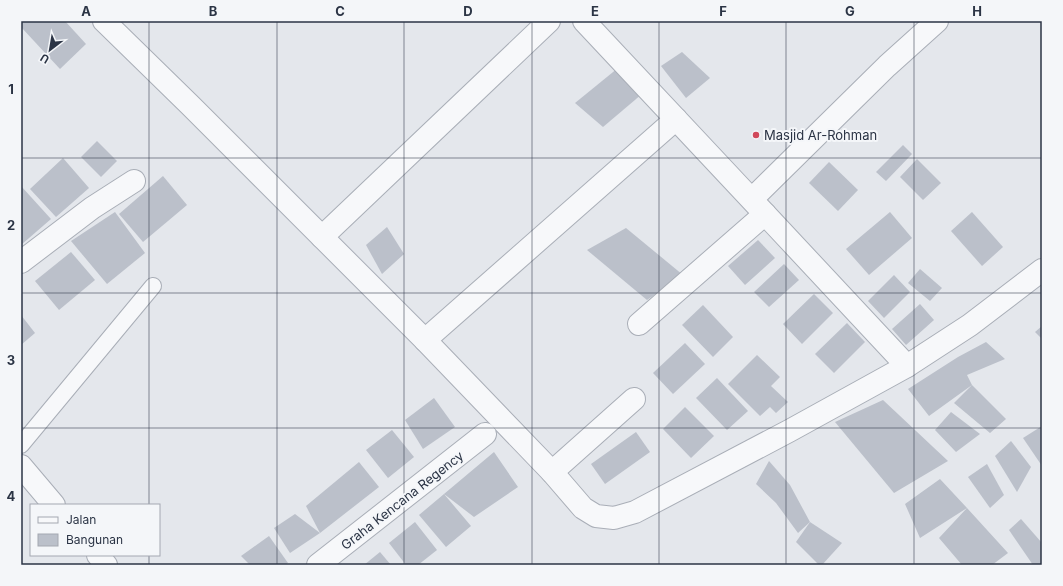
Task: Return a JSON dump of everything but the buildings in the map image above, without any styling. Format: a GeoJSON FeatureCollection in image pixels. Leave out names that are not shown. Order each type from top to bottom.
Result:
{"type":"FeatureCollection","features":[{"type":"Feature","properties":{"kind":"street"},"geometry":{"type":"LineString","coordinates":[[104,21],[426,340],[552,472],[583,508],[596,516],[614,518],[635,512],[906,366],[970,325],[1042,270]]}},
{"type":"Feature","properties":{"kind":"street"},"geometry":{"type":"LineString","coordinates":[[322,237],[549,21]]}},
{"type":"Feature","properties":{"kind":"street"},"geometry":{"type":"LineString","coordinates":[[584,21],[906,366]]}},
{"type":"Feature","properties":{"kind":"street"},"geometry":{"type":"LineString","coordinates":[[639,324],[759,207],[887,66],[937,21]]}},
{"type":"Feature","properties":{"kind":"street"},"geometry":{"type":"LineString","coordinates":[[426,340],[676,119]]}},
{"type":"Feature","properties":{"kind":"street"},"geometry":{"type":"LineString","coordinates":[[21,262],[92,208],[134,181]]}},
{"type":"Feature","properties":{"kind":"street"},"geometry":{"type":"LineString","coordinates":[[552,472],[634,399]]}},
{"type":"Feature","properties":{"kind":"street","name":"Graha Kencana Regency"},"geometry":{"type":"LineString","coordinates":[[318,565],[485,434]]}},
{"type":"Feature","properties":{"kind":"street"},"geometry":{"type":"LineString","coordinates":[[21,466],[53,504]]}},
{"type":"Feature","properties":{"kind":"street"},"geometry":{"type":"LineString","coordinates":[[99,556],[106,565]]}},
{"type":"Feature","properties":{"kind":"lane"},"geometry":{"type":"LineString","coordinates":[[21,445],[154,286]]}},
{"type":"Feature","properties":{"kind":"place","name":"Masjid Ar-Rohman"},"geometry":{"type":"Point","coordinates":[756,135]}}]}
